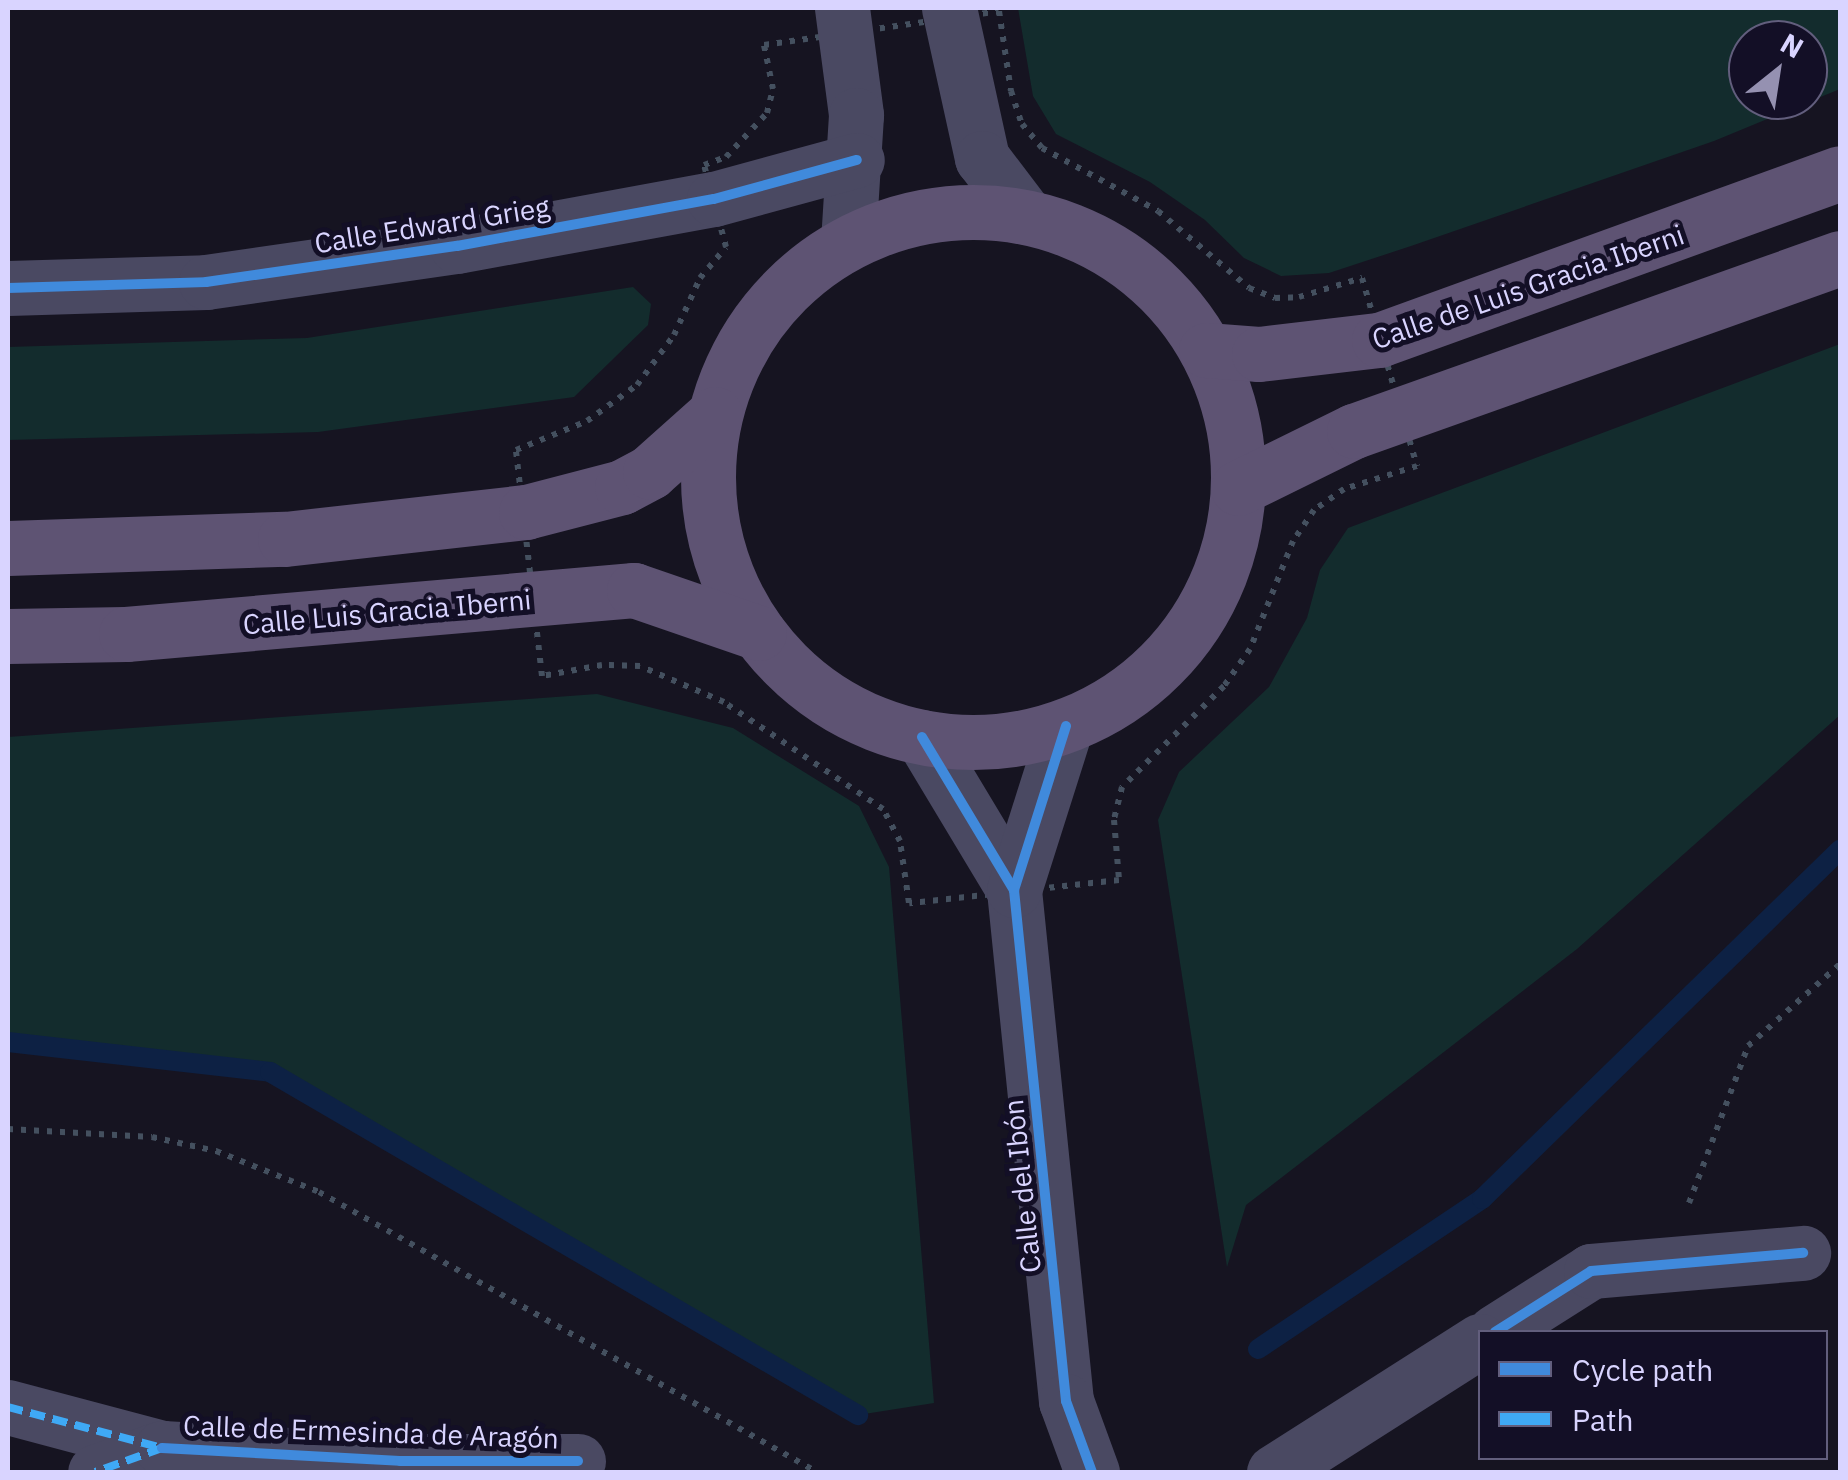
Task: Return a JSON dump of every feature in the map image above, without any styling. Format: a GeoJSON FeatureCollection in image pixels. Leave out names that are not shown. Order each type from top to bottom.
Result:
{"type":"FeatureCollection","features":[{"type":"Feature","properties":{"kind":"main road","name":"Calle de Luis Gracia Iberni"},"geometry":{"type":"LineString","coordinates":[[1206,350],[1259,354],[1379,340],[1840,173]]}},
{"type":"Feature","properties":{"kind":"main road"},"geometry":{"type":"LineString","coordinates":[[935,214],[1027,217],[1070,230],[1148,279],[1206,350],[1225,394],[1238,488],[1232,540],[1188,634],[1154,673],[1066,726],[970,743],[922,737],[848,711],[784,664],[759,633],[718,551],[708,460],[715,414],[728,372],[777,296],[848,242],[935,214]]}},
{"type":"Feature","properties":{"kind":"main road"},"geometry":{"type":"LineString","coordinates":[[1238,488],[1304,450],[1401,412],[1840,258]]}},
{"type":"Feature","properties":{"kind":"main road"},"geometry":{"type":"LineString","coordinates":[[8,548],[284,539],[526,512],[622,487],[650,472],[715,414]]}},
{"type":"Feature","properties":{"kind":"main road","name":"Calle Luis Gracia Iberni"},"geometry":{"type":"LineString","coordinates":[[8,636],[126,634],[634,590],[759,633]]}},
{"type":"Feature","properties":{"kind":"street"},"geometry":{"type":"LineString","coordinates":[[950,13],[982,158],[1027,217]]}},
{"type":"Feature","properties":{"kind":"street"},"geometry":{"type":"LineString","coordinates":[[844,20],[857,160],[848,242]]}},
{"type":"Feature","properties":{"kind":"street","name":"Calle Edward Grieg"},"geometry":{"type":"LineString","coordinates":[[8,288],[206,282],[457,246],[714,199],[857,160]]}},
{"type":"Feature","properties":{"kind":"street","name":"Calle del Ibón"},"geometry":{"type":"LineString","coordinates":[[1066,726],[1014,890],[1066,1401],[1092,1472]]}},
{"type":"Feature","properties":{"kind":"street","name":"Calle del Ibón"},"geometry":{"type":"LineString","coordinates":[[922,737],[1014,890]]}},
{"type":"Feature","properties":{"kind":"street"},"geometry":{"type":"LineString","coordinates":[[1497,1330],[1591,1271],[1803,1253]]}},
{"type":"Feature","properties":{"kind":"street"},"geometry":{"type":"LineString","coordinates":[[1274,1472],[1478,1343]]}},
{"type":"Feature","properties":{"kind":"street","name":"Calle del Ibón"},"geometry":{"type":"LineString","coordinates":[[1048,1472],[1066,1401]]}},
{"type":"Feature","properties":{"kind":"street","name":"Calle de Ermesinda de Aragón"},"geometry":{"type":"LineString","coordinates":[[8,1408],[162,1448],[400,1461],[578,1461]]}},
{"type":"Feature","properties":{"kind":"street","name":"Calle de Ermesinda de Aragón"},"geometry":{"type":"LineString","coordinates":[[96,1472],[162,1448]]}},
{"type":"Feature","properties":{"kind":"path"},"geometry":{"type":"LineString","coordinates":[[999,12],[1012,91],[1022,124],[1042,148],[1158,211],[1249,288],[1275,298],[1299,298],[1362,278],[1417,466],[1344,490],[1314,510],[1294,541],[1250,649],[1224,686],[1122,788],[1114,820],[1119,880],[909,903],[900,840],[882,810],[685,680],[640,666],[542,676],[516,450],[587,421],[637,386],[674,334],[700,278],[726,248],[704,165],[726,157],[767,113],[773,89],[764,45],[844,20],[950,13],[999,12]]}},
{"type":"Feature","properties":{"kind":"path"},"geometry":{"type":"LineString","coordinates":[[1666,1266],[1748,1046],[1840,964]]}},
{"type":"Feature","properties":{"kind":"path"},"geometry":{"type":"LineString","coordinates":[[8,1129],[152,1136],[216,1150],[319,1192],[817,1472]]}},
{"type":"Feature","properties":{"kind":"green space"},"geometry":{"type":"Polygon","coordinates":[[[1018,8],[1840,8],[1840,89],[1828,94],[1828,20],[1728,20],[1728,120],[1765,120],[1329,273],[1281,276],[1244,258],[1205,220],[1150,182],[1056,134],[1033,96],[1018,8]]]}},
{"type":"Feature","properties":{"kind":"green space"},"geometry":{"type":"Polygon","coordinates":[[[633,287],[651,304],[648,325],[574,397],[318,432],[8,440],[8,347],[307,338],[633,287]]]}},
{"type":"Feature","properties":{"kind":"green space"},"geometry":{"type":"Polygon","coordinates":[[[1840,344],[1840,715],[1577,949],[1246,1205],[1227,1267],[1158,820],[1179,772],[1269,687],[1307,618],[1320,570],[1348,528],[1840,344]]]}},
{"type":"Feature","properties":{"kind":"green space"},"geometry":{"type":"Polygon","coordinates":[[[597,694],[733,728],[859,806],[889,867],[934,1403],[858,1415],[270,1072],[8,1042],[8,737],[597,694]]]}},
{"type":"Feature","properties":{"kind":"waterway"},"geometry":{"type":"LineString","coordinates":[[1258,1349],[1482,1199],[1840,850]]}},
{"type":"Feature","properties":{"kind":"waterway"},"geometry":{"type":"LineString","coordinates":[[8,1042],[270,1072],[858,1415]]}},
{"type":"Feature","properties":{"kind":"marked path"},"geometry":{"type":"LineString","coordinates":[[8,1407],[162,1448],[95,1472]]}},
{"type":"Feature","properties":{"kind":"cycle path"},"geometry":{"type":"LineString","coordinates":[[8,288],[206,282],[457,246],[714,199],[857,160]]}},
{"type":"Feature","properties":{"kind":"cycle path"},"geometry":{"type":"LineString","coordinates":[[1014,890],[1066,726]]}},
{"type":"Feature","properties":{"kind":"cycle path"},"geometry":{"type":"LineString","coordinates":[[922,737],[1014,890],[1066,1401],[1092,1472]]}},
{"type":"Feature","properties":{"kind":"cycle path"},"geometry":{"type":"LineString","coordinates":[[1498,1330],[1591,1271],[1803,1253]]}},
{"type":"Feature","properties":{"kind":"cycle path"},"geometry":{"type":"LineString","coordinates":[[162,1448],[400,1461],[578,1461]]}}]}
